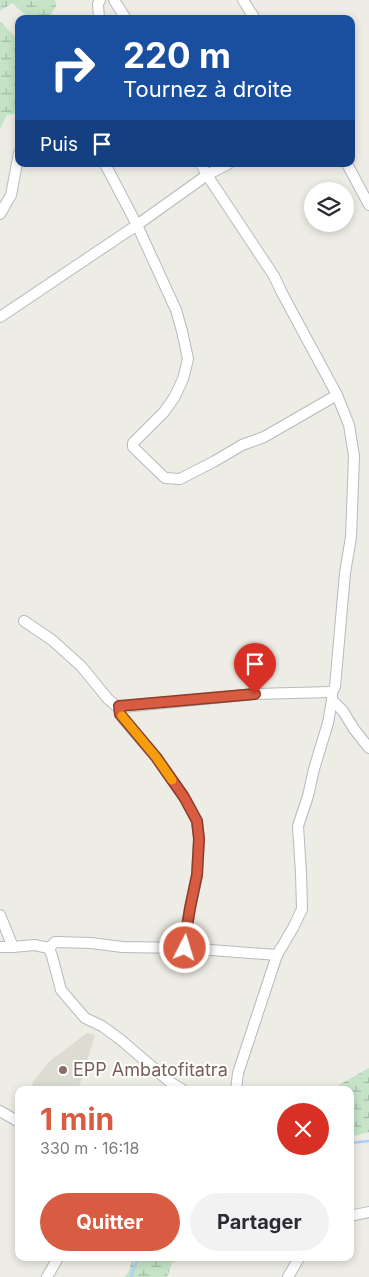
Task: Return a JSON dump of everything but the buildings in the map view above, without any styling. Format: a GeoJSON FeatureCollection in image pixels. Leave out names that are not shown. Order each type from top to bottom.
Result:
{"type":"FeatureCollection","features":[{"type":"Feature","properties":{"kind":"street"},"geometry":{"type":"LineString","coordinates":[[99,15],[98,4],[100,0]]}},
{"type":"Feature","properties":{"kind":"street"},"geometry":{"type":"LineString","coordinates":[[114,0],[123,15]]}},
{"type":"Feature","properties":{"kind":"street"},"geometry":{"type":"LineString","coordinates":[[243,0],[252,15]]}},
{"type":"Feature","properties":{"kind":"street"},"geometry":{"type":"LineString","coordinates":[[0,214],[11,195],[16,167]]}},
{"type":"Feature","properties":{"kind":"street"},"geometry":{"type":"LineString","coordinates":[[107,167],[137,225],[176,310],[188,359],[183,379],[174,398],[164,412],[133,443],[133,447],[165,478],[180,479],[215,461],[242,444],[264,437],[337,395]]}},
{"type":"Feature","properties":{"kind":"street"},"geometry":{"type":"LineString","coordinates":[[203,167],[274,276],[337,395],[349,426],[354,456],[351,537],[345,573],[335,687],[328,723],[298,826],[302,909],[277,955],[238,1073],[236,1086]]}},
{"type":"Feature","properties":{"kind":"street"},"geometry":{"type":"LineString","coordinates":[[0,317],[137,225],[207,175],[222,167]]}},
{"type":"Feature","properties":{"kind":"street"},"geometry":{"type":"LineString","coordinates":[[350,167],[369,205]]}},
{"type":"Feature","properties":{"kind":"street"},"geometry":{"type":"LineString","coordinates":[[24,621],[52,640],[80,666],[108,699],[119,706],[255,694],[332,696]]}},
{"type":"Feature","properties":{"kind":"street"},"geometry":{"type":"LineString","coordinates":[[332,696],[369,748]]}},
{"type":"Feature","properties":{"kind":"street"},"geometry":{"type":"LineString","coordinates":[[119,706],[120,714],[156,757],[184,797],[197,821],[199,839],[197,875],[190,908],[185,948]]}},
{"type":"Feature","properties":{"kind":"street"},"geometry":{"type":"LineString","coordinates":[[0,915],[13,947]]}},
{"type":"Feature","properties":{"kind":"street"},"geometry":{"type":"LineString","coordinates":[[49,948],[55,942],[91,943],[122,947],[185,948],[277,955]]}},
{"type":"Feature","properties":{"kind":"street"},"geometry":{"type":"LineString","coordinates":[[0,947],[34,945],[49,948]]}},
{"type":"Feature","properties":{"kind":"street"},"geometry":{"type":"LineString","coordinates":[[49,948],[61,990],[85,1018],[102,1026],[122,1040],[176,1086]]}},
{"type":"Feature","properties":{"kind":"street"},"geometry":{"type":"LineString","coordinates":[[0,1111],[15,1120]]}},
{"type":"Feature","properties":{"kind":"street"},"geometry":{"type":"LineString","coordinates":[[354,1215],[369,1212]]}},
{"type":"Feature","properties":{"kind":"street"},"geometry":{"type":"LineString","coordinates":[[47,1277],[56,1261]]}},
{"type":"Feature","properties":{"kind":"street"},"geometry":{"type":"LineString","coordinates":[[288,1277],[297,1261]]}},
{"type":"Feature","properties":{"kind":"shaded area","name":"EPP Ambatofitatra"},"geometry":{"type":"Polygon","coordinates":[[[87,1033],[95,1035],[79,1086],[32,1086],[34,1080],[51,1060],[87,1033]]]}},
{"type":"Feature","properties":{"kind":"green space"},"geometry":{"type":"Polygon","coordinates":[[[0,0],[55,0],[56,6],[50,15],[26,15],[12,3],[0,11],[0,0]]]}},
{"type":"Feature","properties":{"kind":"green space"},"geometry":{"type":"Polygon","coordinates":[[[0,21],[15,37],[15,114],[7,115],[0,129],[0,21]]]}},
{"type":"Feature","properties":{"kind":"green space"},"geometry":{"type":"Polygon","coordinates":[[[369,1068],[369,1132],[354,1136],[354,1086],[337,1086],[369,1068]]]}},
{"type":"Feature","properties":{"kind":"green space"},"geometry":{"type":"Polygon","coordinates":[[[132,1261],[176,1261],[172,1263],[167,1277],[124,1277],[128,1273],[132,1261]]]}},
{"type":"Feature","properties":{"kind":"waterway"},"geometry":{"type":"LineString","coordinates":[[354,1143],[369,1141]]}},
{"type":"Feature","properties":{"kind":"waterway"},"geometry":{"type":"LineString","coordinates":[[131,1277],[138,1261]]}},
{"type":"Feature","properties":{"kind":"slow traffic"},"geometry":{"type":"LineString","coordinates":[[122,716],[156,757],[172,780]]}},
{"type":"Feature","properties":{"kind":"place","name":"EPP Ambatofitatra"},"geometry":{"type":"Point","coordinates":[63,1070]}},
{"type":"Feature","properties":{"kind":"route"},"geometry":{"type":"LineString","coordinates":[[185,948],[190,908],[197,875],[199,839],[197,821],[184,797],[156,757],[120,714],[119,706],[255,694]]}}]}
